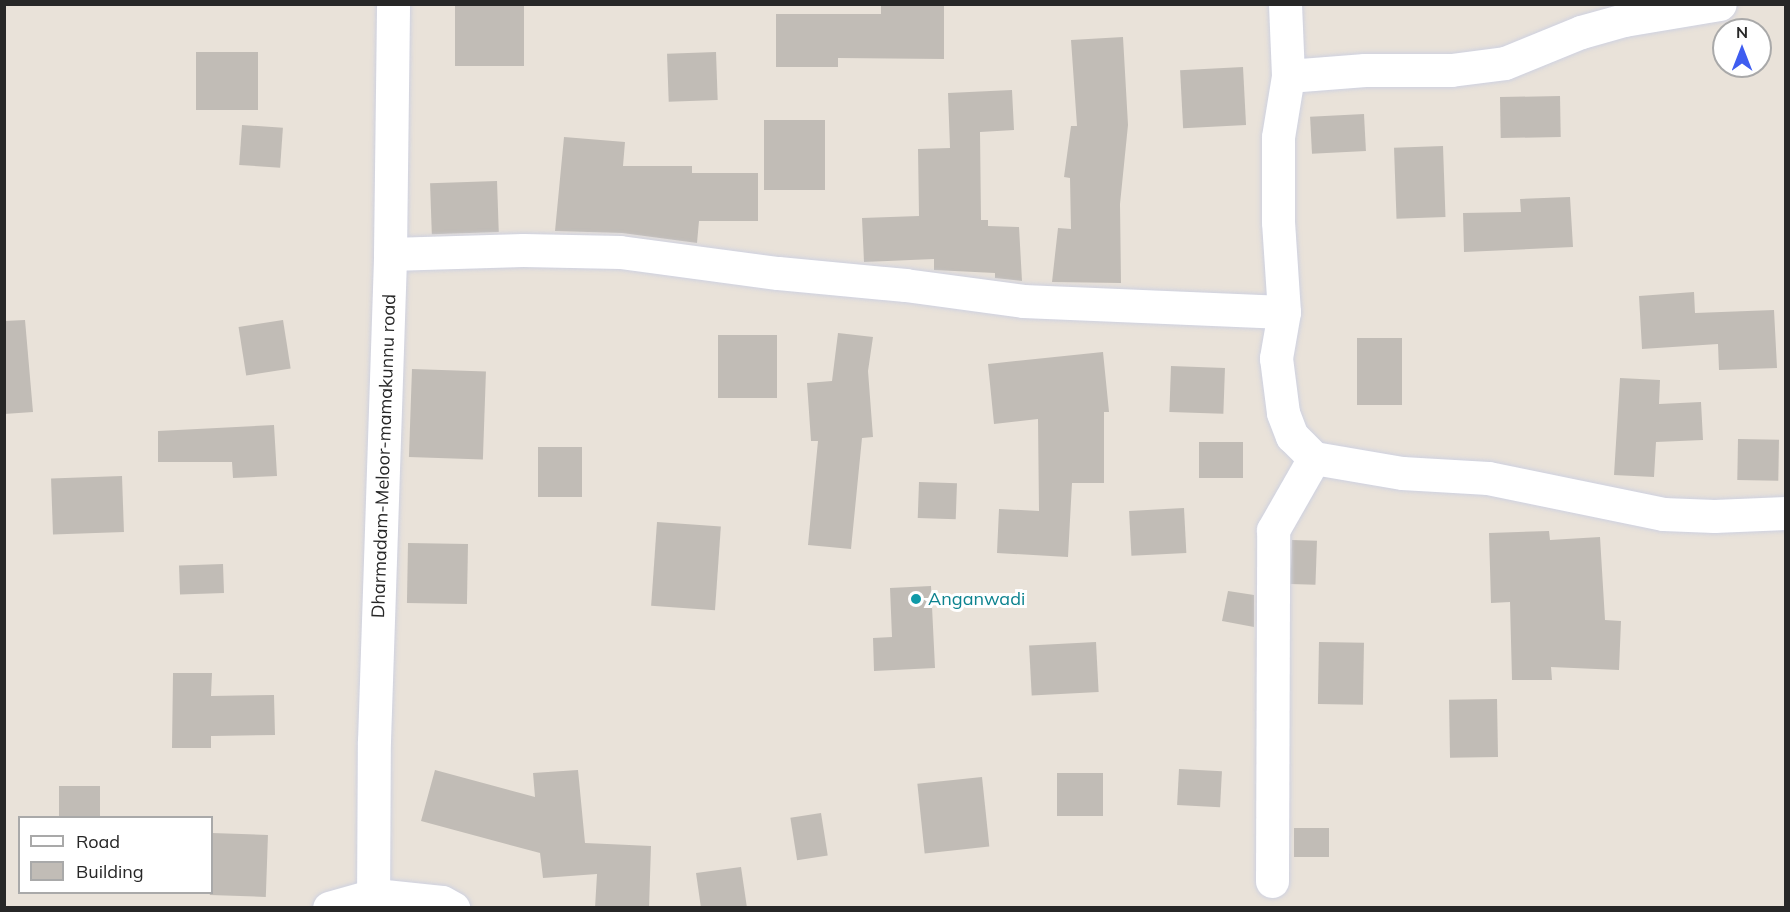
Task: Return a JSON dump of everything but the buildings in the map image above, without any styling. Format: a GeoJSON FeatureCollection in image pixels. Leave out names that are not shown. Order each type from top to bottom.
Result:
{"type":"FeatureCollection","features":[{"type":"Feature","properties":{"kind":"street","name":"Dharmadam-Meloor-mamakunnu road"},"geometry":{"type":"LineString","coordinates":[[374,901],[374,741],[390,254],[393,4]]}},
{"type":"Feature","properties":{"kind":"street"},"geometry":{"type":"LineString","coordinates":[[1285,4],[1288,76],[1278,137],[1278,222],[1284,312],[1276,358],[1283,413],[1292,436],[1314,458],[1402,473],[1488,478],[1663,514],[1714,516],[1785,513]]}},
{"type":"Feature","properties":{"kind":"street"},"geometry":{"type":"LineString","coordinates":[[1288,76],[1365,70],[1451,70],[1504,63],[1624,12],[1720,4]]}},
{"type":"Feature","properties":{"kind":"street"},"geometry":{"type":"LineString","coordinates":[[390,254],[523,250],[620,252],[1023,301],[1284,312]]}},
{"type":"Feature","properties":{"kind":"street"},"geometry":{"type":"LineString","coordinates":[[1272,881],[1273,530],[1314,458]]}},
{"type":"Feature","properties":{"kind":"street"},"geometry":{"type":"LineString","coordinates":[[329,908],[374,901],[442,902],[453,908]]}},
{"type":"Feature","properties":{"kind":"place","name":"Anganwadi"},"geometry":{"type":"Point","coordinates":[916,599]}}]}
